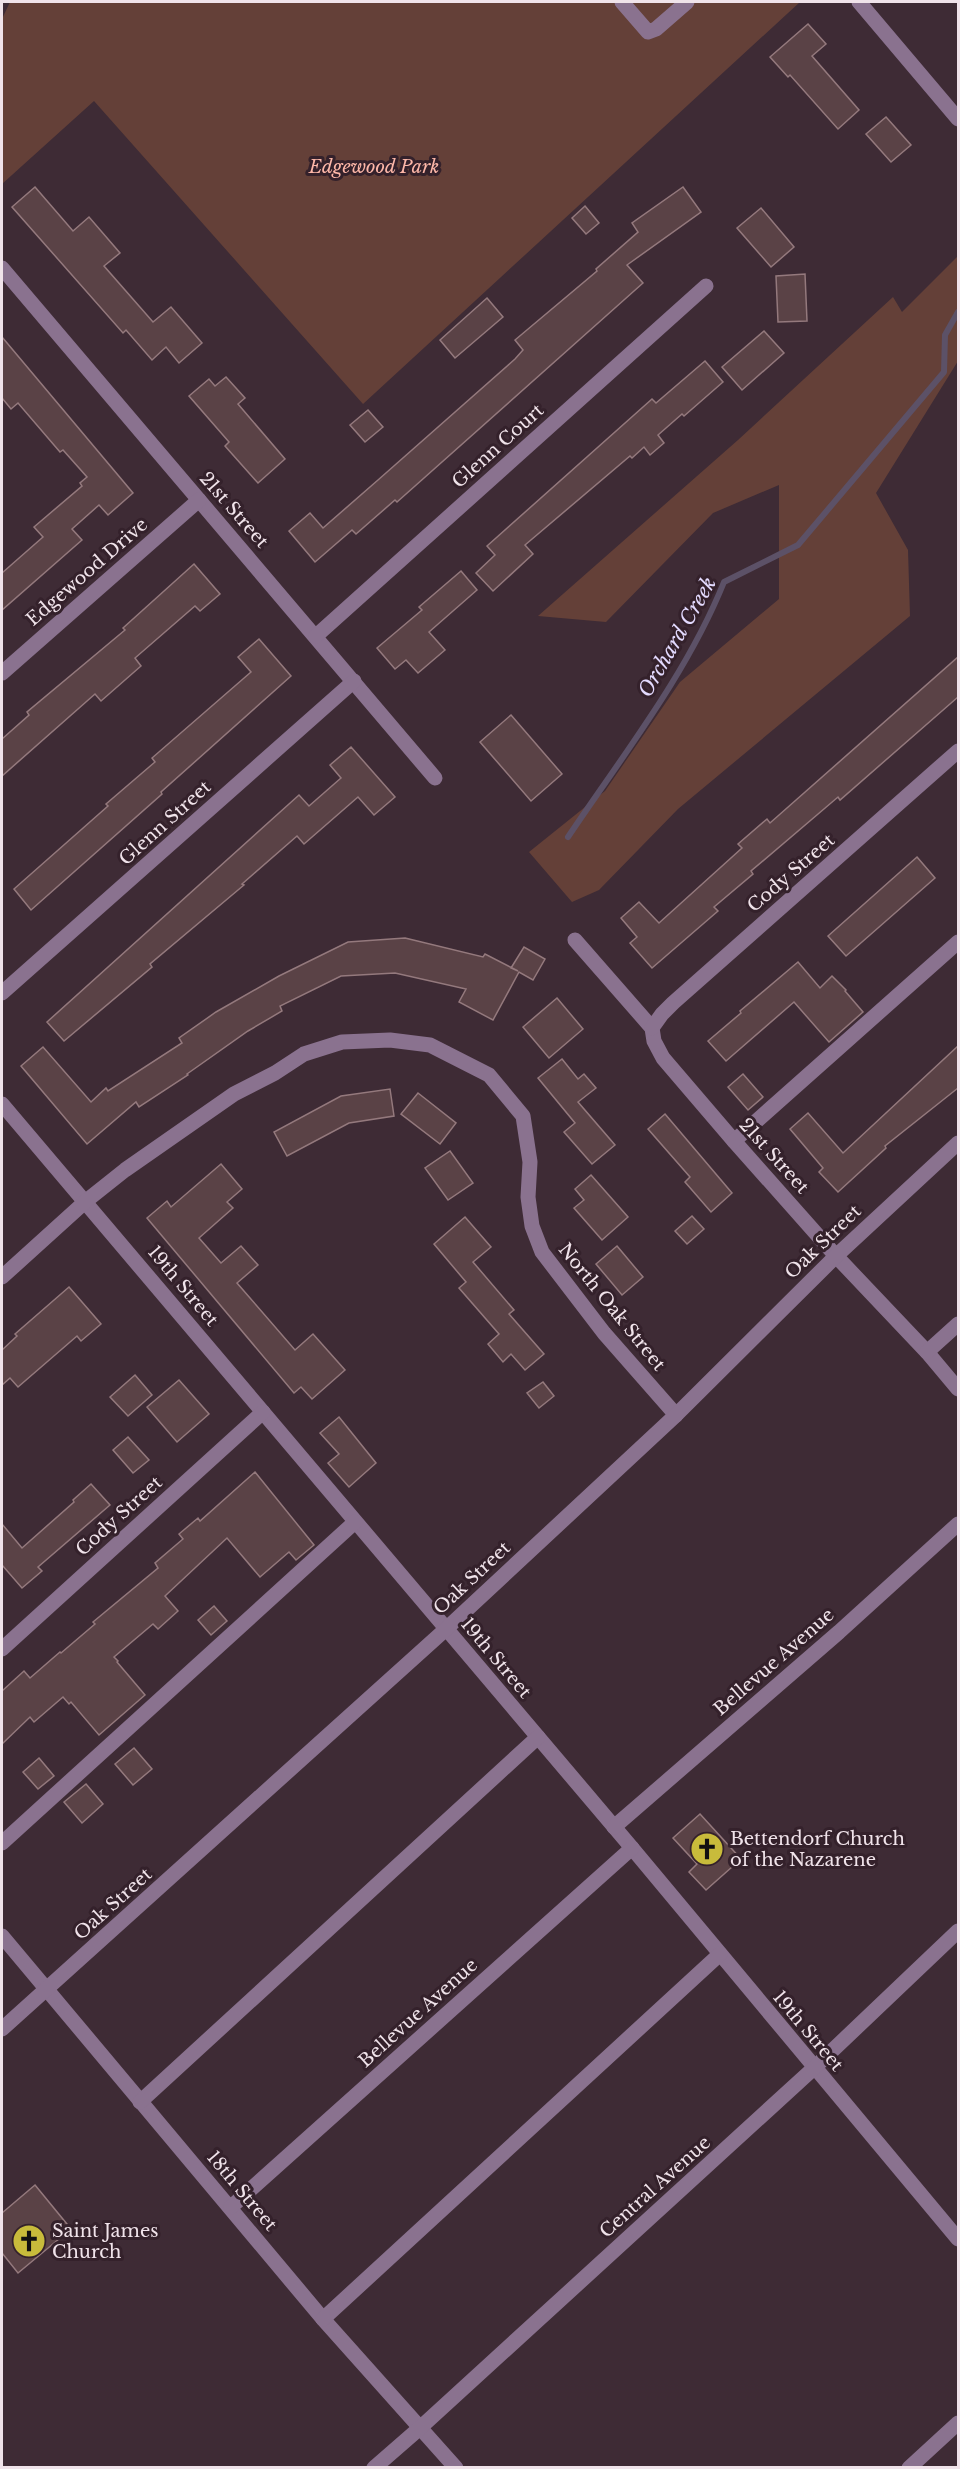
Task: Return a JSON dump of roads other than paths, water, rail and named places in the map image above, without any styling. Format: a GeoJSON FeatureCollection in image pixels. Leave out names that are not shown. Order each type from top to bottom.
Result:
{"type":"FeatureCollection","features":[{"type":"Feature","properties":{"kind":"street"},"geometry":{"type":"LineString","coordinates":[[622,2],[648,32],[687,2]]}},
{"type":"Feature","properties":{"kind":"street"},"geometry":{"type":"LineString","coordinates":[[859,2],[957,115]]}},
{"type":"Feature","properties":{"kind":"street","name":"21st Street"},"geometry":{"type":"LineString","coordinates":[[2,268],[435,778]]}},
{"type":"Feature","properties":{"kind":"street","name":"Glenn Court"},"geometry":{"type":"LineString","coordinates":[[316,636],[706,286]]}},
{"type":"Feature","properties":{"kind":"street","name":"Edgewood Drive"},"geometry":{"type":"LineString","coordinates":[[2,673],[199,500]]}},
{"type":"Feature","properties":{"kind":"street","name":"Glenn Street"},"geometry":{"type":"LineString","coordinates":[[2,993],[354,681]]}},
{"type":"Feature","properties":{"kind":"street","name":"Cody Street"},"geometry":{"type":"LineString","coordinates":[[652,1028],[673,1003],[958,751]]}},
{"type":"Feature","properties":{"kind":"street","name":"21st Street"},"geometry":{"type":"LineString","coordinates":[[575,940],[652,1028],[654,1041],[663,1058],[836,1256],[927,1352],[958,1389]]}},
{"type":"Feature","properties":{"kind":"street"},"geometry":{"type":"LineString","coordinates":[[734,1141],[958,942]]}},
{"type":"Feature","properties":{"kind":"street","name":"North Oak Street"},"geometry":{"type":"LineString","coordinates":[[2,1277],[86,1201],[125,1170],[234,1094],[304,1054],[342,1042],[390,1040],[430,1046],[489,1075],[523,1116],[530,1162],[528,1197],[532,1226],[542,1252],[604,1333],[676,1415]]}},
{"type":"Feature","properties":{"kind":"street","name":"19th Street"},"geometry":{"type":"LineString","coordinates":[[2,1104],[632,1848],[958,2239]]}},
{"type":"Feature","properties":{"kind":"street","name":"Oak Street"},"geometry":{"type":"LineString","coordinates":[[2,2029],[446,1629],[676,1415],[836,1256],[958,1143]]}},
{"type":"Feature","properties":{"kind":"street"},"geometry":{"type":"LineString","coordinates":[[927,1352],[958,1324]]}},
{"type":"Feature","properties":{"kind":"street","name":"Cody Street"},"geometry":{"type":"LineString","coordinates":[[2,1649],[263,1412]]}},
{"type":"Feature","properties":{"kind":"street"},"geometry":{"type":"LineString","coordinates":[[2,1843],[355,1522]]}},
{"type":"Feature","properties":{"kind":"street","name":"Bellevue Avenue"},"geometry":{"type":"LineString","coordinates":[[614,1827],[839,1632],[958,1524]]}},
{"type":"Feature","properties":{"kind":"street"},"geometry":{"type":"LineString","coordinates":[[140,2102],[538,1737]]}},
{"type":"Feature","properties":{"kind":"street","name":"Bellevue Avenue"},"geometry":{"type":"LineString","coordinates":[[231,2207],[632,1848]]}},
{"type":"Feature","properties":{"kind":"street","name":"Central Avenue"},"geometry":{"type":"LineString","coordinates":[[374,2468],[422,2427],[814,2068],[958,1931]]}},
{"type":"Feature","properties":{"kind":"street","name":"18th Street"},"geometry":{"type":"LineString","coordinates":[[2,1936],[323,2319],[422,2427],[456,2468]]}},
{"type":"Feature","properties":{"kind":"street"},"geometry":{"type":"LineString","coordinates":[[323,2319],[720,1954]]}},
{"type":"Feature","properties":{"kind":"street"},"geometry":{"type":"LineString","coordinates":[[909,2468],[958,2422]]}},
{"type":"Feature","properties":{"kind":"waterway","name":"Orchard Creek"},"geometry":{"type":"LineString","coordinates":[[568,837],[673,681],[692,649],[724,582],[798,545],[944,372],[945,335],[958,312]]}},
{"type":"Feature","properties":{"kind":"place","name":"Bettendorf Church of the Nazarene"},"geometry":{"type":"Point","coordinates":[707,1849]}},
{"type":"Feature","properties":{"kind":"place","name":"Saint James Church"},"geometry":{"type":"Point","coordinates":[29,2241]}},
{"type":"Feature","properties":{"kind":"park label","name":"Edgewood Park"},"geometry":{"type":"Point","coordinates":[374,167]}}]}
